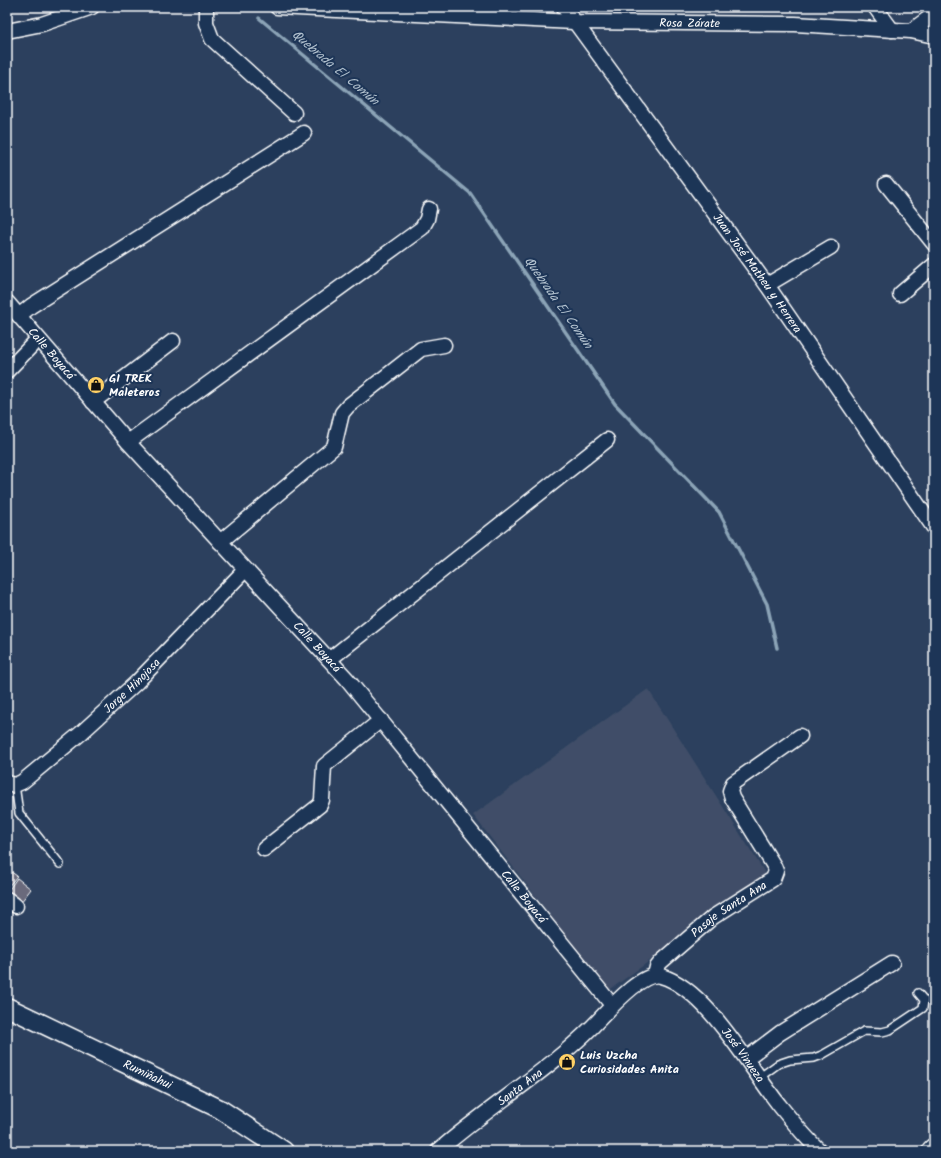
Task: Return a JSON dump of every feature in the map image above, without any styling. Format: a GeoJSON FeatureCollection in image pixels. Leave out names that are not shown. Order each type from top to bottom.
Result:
{"type":"FeatureCollection","features":[{"type":"Feature","properties":{"kind":"street"},"geometry":{"type":"LineString","coordinates":[[7,31],[42,24],[92,7]]}},
{"type":"Feature","properties":{"kind":"street"},"geometry":{"type":"LineString","coordinates":[[206,7],[206,23],[212,39],[294,113]]}},
{"type":"Feature","properties":{"kind":"street","name":"Rosa Zárate"},"geometry":{"type":"LineString","coordinates":[[277,7],[574,22],[795,24],[911,31],[934,36]]}},
{"type":"Feature","properties":{"kind":"street","name":"Juan José Matheu y Herrera"},"geometry":{"type":"LineString","coordinates":[[564,7],[682,166],[767,285],[934,528]]}},
{"type":"Feature","properties":{"kind":"street"},"geometry":{"type":"LineString","coordinates":[[875,7],[892,30]]}},
{"type":"Feature","properties":{"kind":"street"},"geometry":{"type":"LineString","coordinates":[[911,31],[934,14]]}},
{"type":"Feature","properties":{"kind":"street"},"geometry":{"type":"LineString","coordinates":[[20,315],[31,306],[304,133]]}},
{"type":"Feature","properties":{"kind":"street"},"geometry":{"type":"LineString","coordinates":[[886,184],[934,244]]}},
{"type":"Feature","properties":{"kind":"street"},"geometry":{"type":"LineString","coordinates":[[128,442],[422,228],[427,219],[429,209]]}},
{"type":"Feature","properties":{"kind":"street"},"geometry":{"type":"LineString","coordinates":[[767,285],[831,247]]}},
{"type":"Feature","properties":{"kind":"street"},"geometry":{"type":"LineString","coordinates":[[900,294],[934,265]]}},
{"type":"Feature","properties":{"kind":"street","name":"Calle Boyacá"},"geometry":{"type":"LineString","coordinates":[[7,302],[20,315],[38,339],[128,442],[245,570],[330,659],[612,1005]]}},
{"type":"Feature","properties":{"kind":"street"},"geometry":{"type":"LineString","coordinates":[[7,371],[38,339]]}},
{"type":"Feature","properties":{"kind":"street"},"geometry":{"type":"LineString","coordinates":[[93,402],[173,341]]}},
{"type":"Feature","properties":{"kind":"street"},"geometry":{"type":"LineString","coordinates":[[220,542],[334,448],[342,413],[348,406],[421,349],[444,345]]}},
{"type":"Feature","properties":{"kind":"street"},"geometry":{"type":"LineString","coordinates":[[330,659],[607,440]]}},
{"type":"Feature","properties":{"kind":"street","name":"Jorge Hinojosa"},"geometry":{"type":"LineString","coordinates":[[11,784],[22,782],[75,739],[137,682],[245,570]]}},
{"type":"Feature","properties":{"kind":"street"},"geometry":{"type":"LineString","coordinates":[[264,849],[320,805],[322,800],[324,766],[381,720]]}},
{"type":"Feature","properties":{"kind":"street","name":"Pasaje Santa Ana"},"geometry":{"type":"LineString","coordinates":[[655,974],[661,962],[713,917],[773,879],[776,871],[774,866],[732,798],[730,791],[733,783],[800,736]]}},
{"type":"Feature","properties":{"kind":"street"},"geometry":{"type":"LineString","coordinates":[[747,1058],[780,1033],[892,963]]}},
{"type":"Feature","properties":{"kind":"street","name":"Santa Ana"},"geometry":{"type":"LineString","coordinates":[[438,1151],[471,1123],[576,1042],[612,1005],[648,977],[655,974]]}},
{"type":"Feature","properties":{"kind":"street","name":"José Vinueza"},"geometry":{"type":"LineString","coordinates":[[655,974],[665,977],[686,990],[702,1004],[747,1058],[779,1106],[820,1151]]}},
{"type":"Feature","properties":{"kind":"street","name":"Rumiñahui"},"geometry":{"type":"LineString","coordinates":[[7,1007],[220,1109],[284,1151]]}},
{"type":"Feature","properties":{"kind":"lane"},"geometry":{"type":"LineString","coordinates":[[11,784],[19,813],[60,864]]}},
{"type":"Feature","properties":{"kind":"lane"},"geometry":{"type":"LineString","coordinates":[[760,1077],[784,1062],[822,1055],[864,1031],[882,1032],[890,1030],[923,1008],[924,1000],[918,993]]}},
{"type":"Feature","properties":{"kind":"shaded area"},"geometry":{"type":"Polygon","coordinates":[[[648,689],[767,876],[608,991],[473,815],[648,689]]]}},
{"type":"Feature","properties":{"kind":"building"},"geometry":{"type":"Polygon","coordinates":[[[7,869],[17,876],[7,888],[7,869]]]}},
{"type":"Feature","properties":{"kind":"building"},"geometry":{"type":"Polygon","coordinates":[[[17,878],[31,889],[21,902],[8,891],[17,878]]]}},
{"type":"Feature","properties":{"kind":"waterway","name":"Quebrada El Común"},"geometry":{"type":"LineString","coordinates":[[259,18],[470,193],[615,404],[719,512],[767,604],[777,648]]}},
{"type":"Feature","properties":{"kind":"place","name":"GI TREK Maleteros"},"geometry":{"type":"Point","coordinates":[96,385]}},
{"type":"Feature","properties":{"kind":"place","name":"Luis Uzcha Curiosidades Anita"},"geometry":{"type":"Point","coordinates":[567,1062]}}]}
